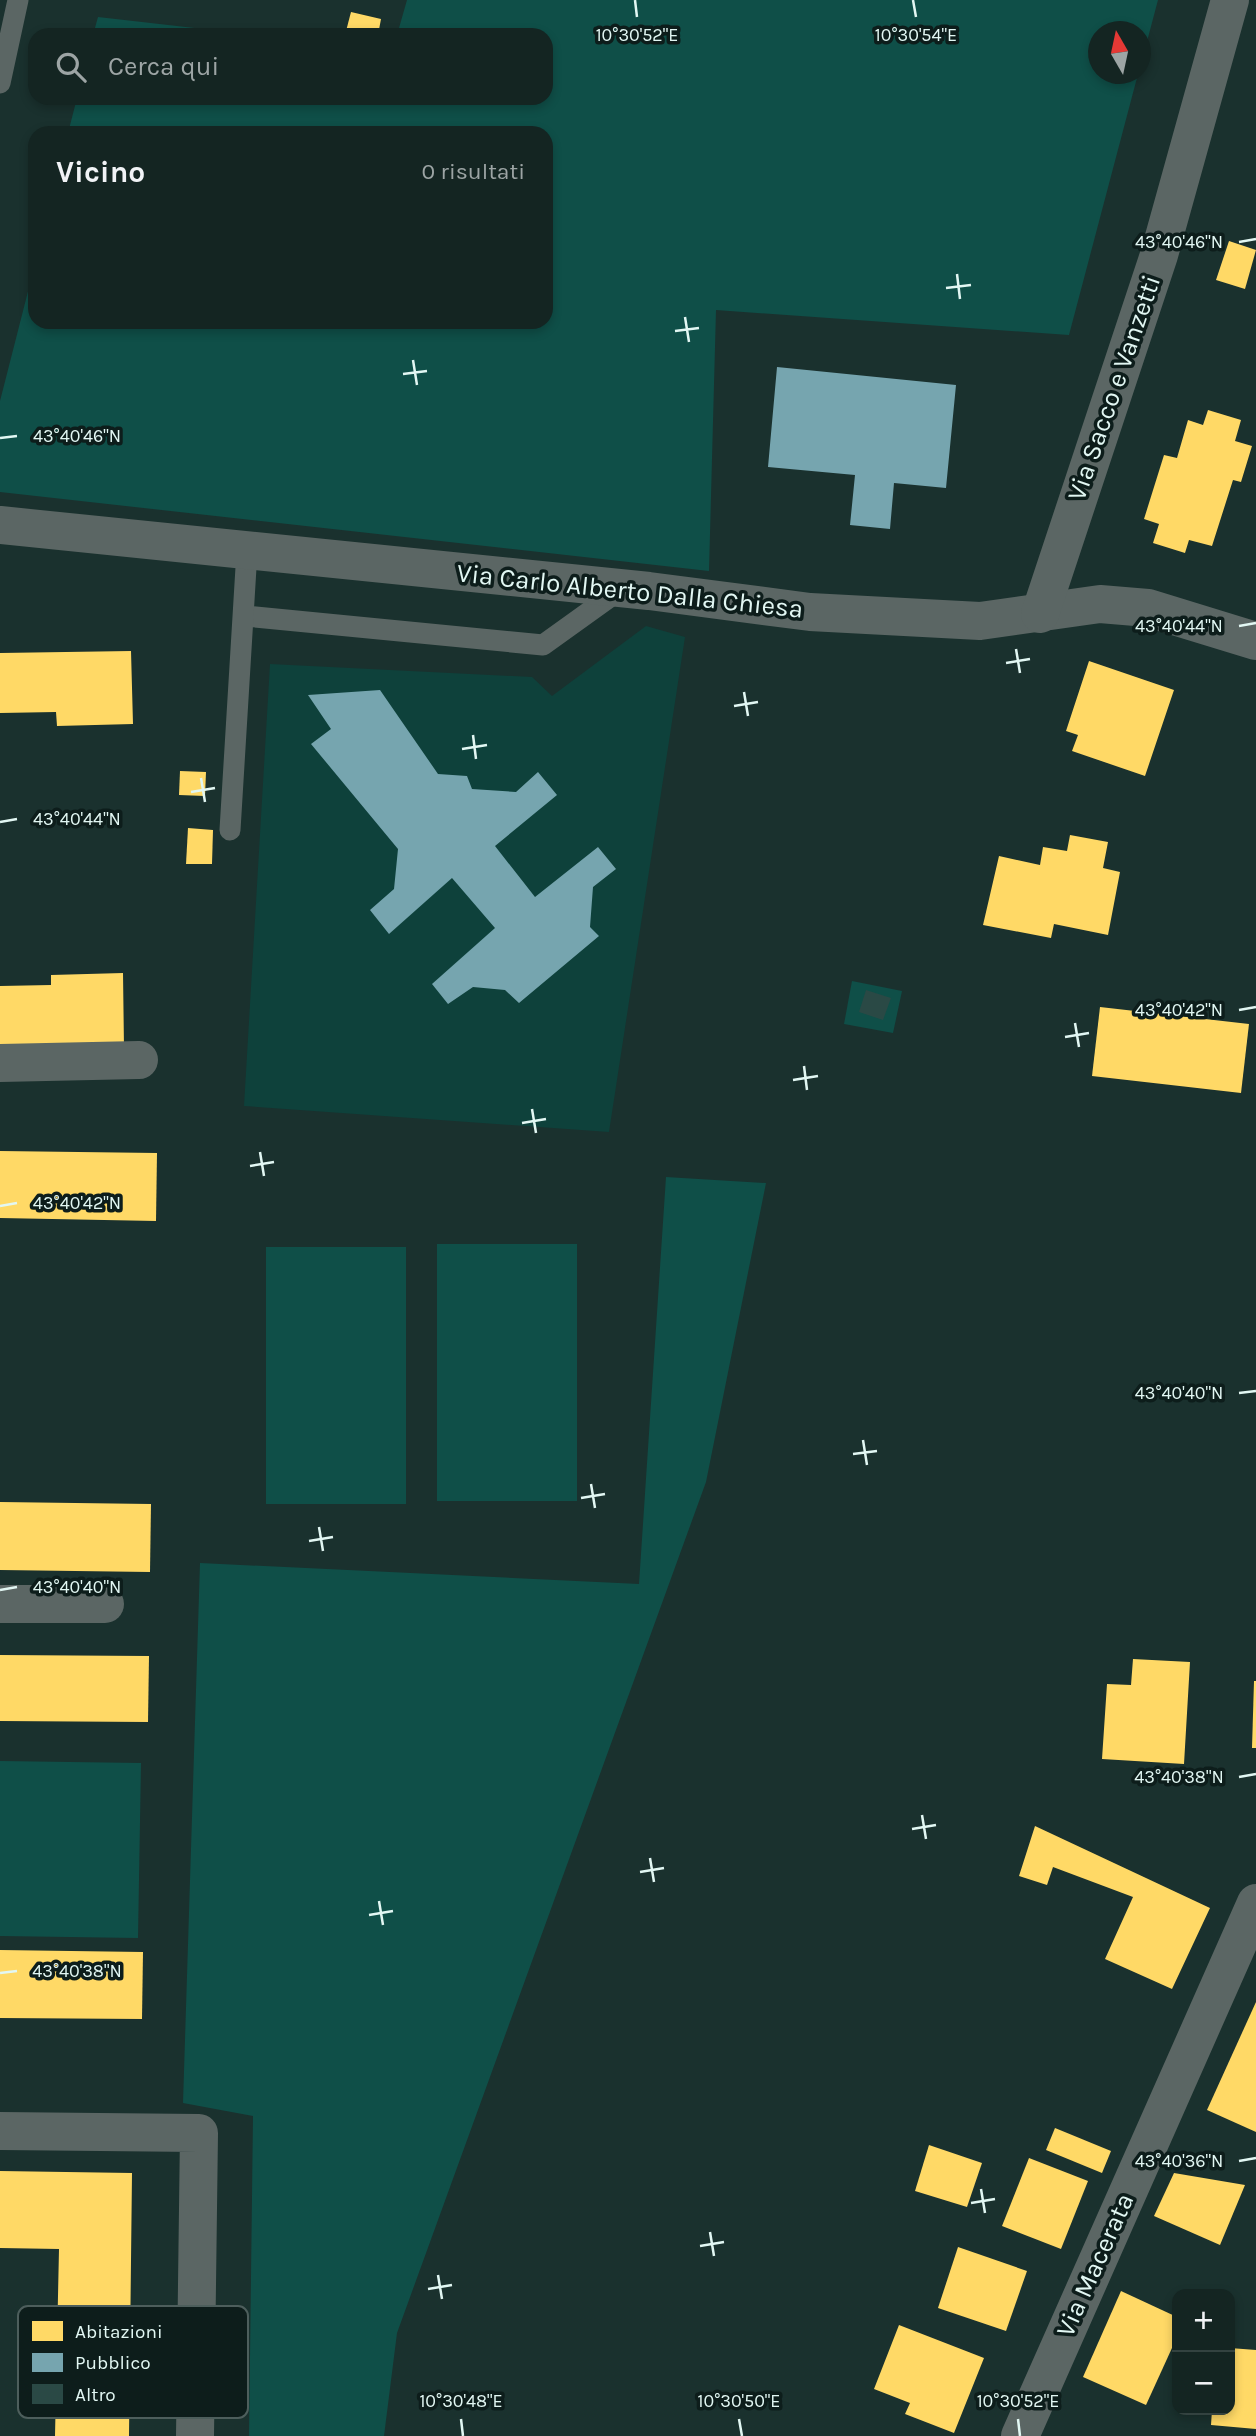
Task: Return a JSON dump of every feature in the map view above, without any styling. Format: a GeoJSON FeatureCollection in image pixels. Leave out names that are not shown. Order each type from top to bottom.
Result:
{"type":"FeatureCollection","features":[{"type":"Feature","properties":{"kind":"street","name":"Via Sacco e Vanzetti"},"geometry":{"type":"LineString","coordinates":[[1040,614],[1159,255],[1230,0]]}},
{"type":"Feature","properties":{"kind":"street","name":"Via Carlo Alberto Dalla Chiesa"},"geometry":{"type":"LineString","coordinates":[[0,525],[621,589],[810,612],[980,621],[1100,604],[1148,608],[1256,641]]}},
{"type":"Feature","properties":{"kind":"street"},"geometry":{"type":"LineString","coordinates":[[0,1063],[139,1060]]}},
{"type":"Feature","properties":{"kind":"street"},"geometry":{"type":"LineString","coordinates":[[0,1604],[106,1604]]}},
{"type":"Feature","properties":{"kind":"street","name":"Via Macerata"},"geometry":{"type":"LineString","coordinates":[[1020,2436],[1256,1903]]}},
{"type":"Feature","properties":{"kind":"street"},"geometry":{"type":"LineString","coordinates":[[0,2130],[199,2133],[197,2306]]}},
{"type":"Feature","properties":{"kind":"street"},"geometry":{"type":"LineString","coordinates":[[195,2418],[195,2436]]}},
{"type":"Feature","properties":{"kind":"lane"},"geometry":{"type":"LineString","coordinates":[[0,83],[18,0]]}},
{"type":"Feature","properties":{"kind":"lane"},"geometry":{"type":"LineString","coordinates":[[230,830],[247,551]]}},
{"type":"Feature","properties":{"kind":"lane"},"geometry":{"type":"LineString","coordinates":[[245,616],[543,645],[621,589]]}},
{"type":"Feature","properties":{"kind":"shaded area"},"geometry":{"type":"Polygon","coordinates":[[[407,0],[1158,0],[1151,26],[1151,21],[1088,21],[1088,84],[1135,84],[1069,335],[716,310],[709,571],[0,492],[0,401],[28,291],[28,329],[553,329],[553,126],[70,126],[75,105],[553,105],[553,28],[399,28],[407,0]]]}},
{"type":"Feature","properties":{"kind":"shaded area"},"geometry":{"type":"Polygon","coordinates":[[[98,17],[195,28],[95,28],[98,17]]]}},
{"type":"Feature","properties":{"kind":"shaded area"},"geometry":{"type":"Polygon","coordinates":[[[646,626],[685,637],[609,1132],[244,1106],[270,664],[532,677],[552,696],[646,626]]]}},
{"type":"Feature","properties":{"kind":"shaded area"},"geometry":{"type":"Polygon","coordinates":[[[852,981],[902,991],[893,1033],[844,1024],[852,981]]]}},
{"type":"Feature","properties":{"kind":"shaded area"},"geometry":{"type":"Polygon","coordinates":[[[666,1177],[766,1183],[706,1482],[397,2333],[384,2436],[249,2436],[253,2116],[183,2103],[200,1563],[639,1584],[666,1177]]]}},
{"type":"Feature","properties":{"kind":"shaded area"},"geometry":{"type":"Polygon","coordinates":[[[437,1244],[577,1244],[577,1501],[437,1501],[437,1244]]]}},
{"type":"Feature","properties":{"kind":"shaded area"},"geometry":{"type":"Polygon","coordinates":[[[266,1247],[406,1247],[406,1504],[266,1504],[266,1247]]]}},
{"type":"Feature","properties":{"kind":"shaded area"},"geometry":{"type":"Polygon","coordinates":[[[0,1761],[141,1763],[138,1938],[0,1936],[0,1761]]]}},
{"type":"Feature","properties":{"kind":"building: Abitazioni"},"geometry":{"type":"Polygon","coordinates":[[[351,12],[381,19],[379,28],[347,28],[351,12]]]}},
{"type":"Feature","properties":{"kind":"building: Abitazioni"},"geometry":{"type":"Polygon","coordinates":[[[1229,241],[1256,250],[1245,289],[1216,280],[1229,241]]]}},
{"type":"Feature","properties":{"kind":"building: Abitazioni"},"geometry":{"type":"Polygon","coordinates":[[[1208,410],[1241,420],[1235,441],[1252,446],[1241,482],[1233,480],[1212,546],[1189,540],[1185,553],[1153,543],[1159,524],[1144,519],[1164,455],[1177,458],[1188,420],[1203,425],[1208,410]]]}},
{"type":"Feature","properties":{"kind":"building: Abitazioni"},"geometry":{"type":"Polygon","coordinates":[[[131,651],[133,724],[57,726],[56,712],[0,713],[0,653],[131,651]]]}},
{"type":"Feature","properties":{"kind":"building: Abitazioni"},"geometry":{"type":"Polygon","coordinates":[[[1089,661],[1174,690],[1145,776],[1072,751],[1078,735],[1066,731],[1089,661]]]}},
{"type":"Feature","properties":{"kind":"building: Abitazioni"},"geometry":{"type":"Polygon","coordinates":[[[180,771],[206,772],[205,796],[179,795],[180,771]]]}},
{"type":"Feature","properties":{"kind":"building: Abitazioni"},"geometry":{"type":"Polygon","coordinates":[[[188,828],[213,830],[212,864],[186,864],[188,828]]]}},
{"type":"Feature","properties":{"kind":"building: Abitazioni"},"geometry":{"type":"Polygon","coordinates":[[[1070,835],[1108,842],[1103,868],[1120,872],[1108,935],[1054,924],[1051,938],[983,925],[999,856],[1040,865],[1043,847],[1067,851],[1070,835]]]}},
{"type":"Feature","properties":{"kind":"building: Abitazioni"},"geometry":{"type":"Polygon","coordinates":[[[123,973],[124,1048],[0,1050],[0,986],[51,985],[51,975],[123,973]]]}},
{"type":"Feature","properties":{"kind":"building: Abitazioni"},"geometry":{"type":"Polygon","coordinates":[[[1100,1007],[1249,1024],[1241,1093],[1092,1076],[1100,1007]]]}},
{"type":"Feature","properties":{"kind":"building: Abitazioni"},"geometry":{"type":"Polygon","coordinates":[[[0,1151],[157,1153],[156,1221],[0,1218],[0,1151]]]}},
{"type":"Feature","properties":{"kind":"building: Abitazioni"},"geometry":{"type":"Polygon","coordinates":[[[0,1502],[151,1504],[150,1572],[0,1570],[0,1502]]]}},
{"type":"Feature","properties":{"kind":"building: Abitazioni"},"geometry":{"type":"Polygon","coordinates":[[[0,1655],[149,1656],[148,1722],[0,1721],[0,1655]]]}},
{"type":"Feature","properties":{"kind":"building: Abitazioni"},"geometry":{"type":"Polygon","coordinates":[[[1133,1659],[1190,1662],[1184,1764],[1102,1759],[1107,1684],[1131,1685],[1133,1659]]]}},
{"type":"Feature","properties":{"kind":"building: Abitazioni"},"geometry":{"type":"Polygon","coordinates":[[[1254,1681],[1256,1748],[1252,1748],[1254,1681]]]}},
{"type":"Feature","properties":{"kind":"building: Abitazioni"},"geometry":{"type":"Polygon","coordinates":[[[1035,1826],[1210,1908],[1172,1989],[1105,1959],[1133,1897],[1053,1867],[1047,1885],[1019,1876],[1035,1826]]]}},
{"type":"Feature","properties":{"kind":"building: Abitazioni"},"geometry":{"type":"Polygon","coordinates":[[[0,1950],[143,1952],[142,2019],[0,2018],[0,1950]]]}},
{"type":"Feature","properties":{"kind":"building: Abitazioni"},"geometry":{"type":"Polygon","coordinates":[[[1256,2002],[1256,2132],[1207,2110],[1256,2002]]]}},
{"type":"Feature","properties":{"kind":"building: Abitazioni"},"geometry":{"type":"Polygon","coordinates":[[[1055,2128],[1111,2151],[1102,2173],[1046,2150],[1055,2128]]]}},
{"type":"Feature","properties":{"kind":"building: Abitazioni"},"geometry":{"type":"Polygon","coordinates":[[[929,2145],[982,2163],[967,2207],[915,2191],[929,2145]]]}},
{"type":"Feature","properties":{"kind":"building: Abitazioni"},"geometry":{"type":"Polygon","coordinates":[[[1029,2158],[1088,2181],[1061,2249],[1002,2226],[1029,2158]]]}},
{"type":"Feature","properties":{"kind":"building: Abitazioni"},"geometry":{"type":"Polygon","coordinates":[[[0,2171],[132,2173],[130,2306],[58,2306],[59,2249],[0,2248],[0,2171]]]}},
{"type":"Feature","properties":{"kind":"building: Abitazioni"},"geometry":{"type":"Polygon","coordinates":[[[1174,2173],[1245,2185],[1220,2245],[1154,2216],[1174,2173]]]}},
{"type":"Feature","properties":{"kind":"building: Abitazioni"},"geometry":{"type":"Polygon","coordinates":[[[958,2247],[1027,2271],[1006,2331],[938,2308],[958,2247]]]}},
{"type":"Feature","properties":{"kind":"building: Abitazioni"},"geometry":{"type":"Polygon","coordinates":[[[1121,2291],[1172,2315],[1172,2348],[1146,2405],[1083,2377],[1121,2291]]]}},
{"type":"Feature","properties":{"kind":"building: Abitazioni"},"geometry":{"type":"Polygon","coordinates":[[[899,2325],[984,2358],[954,2433],[905,2414],[910,2403],[874,2389],[899,2325]]]}},
{"type":"Feature","properties":{"kind":"building: Abitazioni"},"geometry":{"type":"Polygon","coordinates":[[[1235,2348],[1256,2350],[1256,2429],[1211,2425],[1212,2415],[1235,2415],[1235,2348]]]}},
{"type":"Feature","properties":{"kind":"building: Abitazioni"},"geometry":{"type":"Polygon","coordinates":[[[55,2418],[129,2418],[129,2436],[55,2436],[55,2418]]]}},
{"type":"Feature","properties":{"kind":"building: Pubblico"},"geometry":{"type":"Polygon","coordinates":[[[777,367],[956,385],[946,488],[894,483],[890,529],[850,525],[855,475],[768,467],[777,367]]]}},
{"type":"Feature","properties":{"kind":"building: Pubblico"},"geometry":{"type":"Polygon","coordinates":[[[380,690],[438,774],[467,776],[472,789],[516,792],[538,772],[557,795],[495,846],[535,897],[598,847],[616,869],[593,887],[590,927],[599,936],[519,1003],[505,990],[473,987],[448,1004],[432,984],[495,928],[452,878],[389,934],[370,910],[394,889],[398,849],[311,744],[331,729],[308,695],[380,690]]]}},
{"type":"Feature","properties":{"kind":"building: Altro"},"geometry":{"type":"Polygon","coordinates":[[[866,990],[891,998],[883,1020],[859,1012],[866,990]]]}}]}
